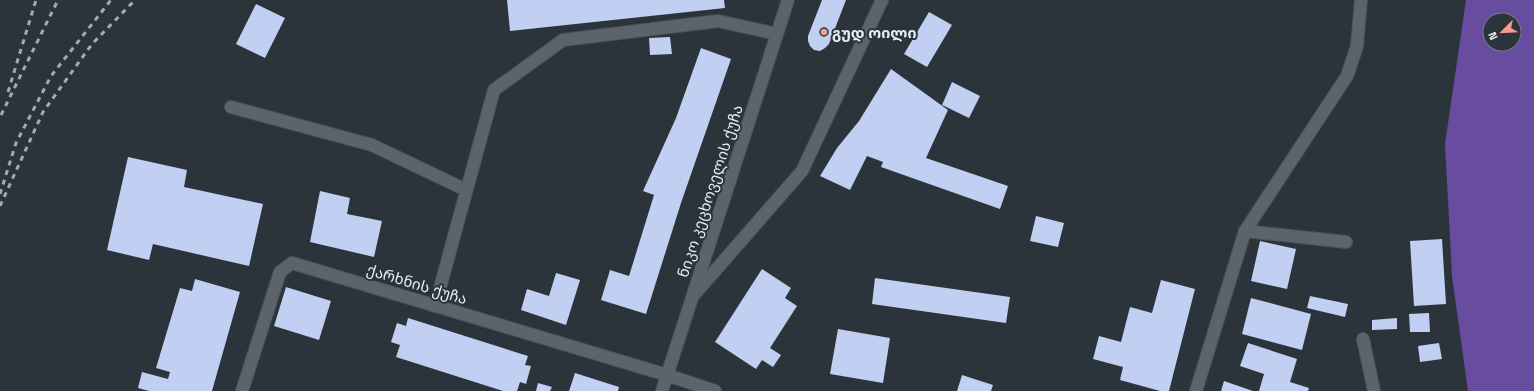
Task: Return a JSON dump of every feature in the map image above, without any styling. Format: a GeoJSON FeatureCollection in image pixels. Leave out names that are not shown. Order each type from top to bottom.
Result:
{"type":"FeatureCollection","features":[{"type":"Feature","properties":{"kind":"street","name":"ნიკო კეცხოველის ქუჩა"},"geometry":{"type":"LineString","coordinates":[[662,391],[788,0]]}},
{"type":"Feature","properties":{"kind":"street"},"geometry":{"type":"LineString","coordinates":[[692,296],[802,170],[882,0]]}},
{"type":"Feature","properties":{"kind":"street"},"geometry":{"type":"LineString","coordinates":[[1196,391],[1245,231],[1347,76],[1357,46],[1361,0]]}},
{"type":"Feature","properties":{"kind":"street"},"geometry":{"type":"LineString","coordinates":[[435,306],[494,90],[563,40],[718,21],[777,34]]}},
{"type":"Feature","properties":{"kind":"street"},"geometry":{"type":"LineString","coordinates":[[232,107],[372,145],[466,190]]}},
{"type":"Feature","properties":{"kind":"street"},"geometry":{"type":"LineString","coordinates":[[1245,231],[1346,242]]}},
{"type":"Feature","properties":{"kind":"street","name":"ქარხნის ქუჩა"},"geometry":{"type":"LineString","coordinates":[[242,391],[280,272],[292,263],[667,375],[715,391]]}},
{"type":"Feature","properties":{"kind":"street"},"geometry":{"type":"LineString","coordinates":[[1363,339],[1374,391]]}},
{"type":"Feature","properties":{"kind":"shaded area"},"geometry":{"type":"Polygon","coordinates":[[[1466,0],[1534,0],[1534,391],[1468,391],[1452,276],[1445,144],[1466,0]]]}},
{"type":"Feature","properties":{"kind":"building"},"geometry":{"type":"Polygon","coordinates":[[[507,0],[724,0],[725,8],[510,31],[507,0]]]}},
{"type":"Feature","properties":{"kind":"building"},"geometry":{"type":"Polygon","coordinates":[[[822,0],[846,0],[829,44],[820,51],[814,50],[810,46],[808,36],[822,0]]]}},
{"type":"Feature","properties":{"kind":"building"},"geometry":{"type":"Polygon","coordinates":[[[256,4],[285,18],[265,58],[236,44],[256,4]]]}},
{"type":"Feature","properties":{"kind":"building"},"geometry":{"type":"Polygon","coordinates":[[[929,12],[952,25],[927,67],[904,54],[929,12]]]}},
{"type":"Feature","properties":{"kind":"building"},"geometry":{"type":"Polygon","coordinates":[[[670,37],[672,54],[650,55],[649,38],[670,37]]]}},
{"type":"Feature","properties":{"kind":"building"},"geometry":{"type":"Polygon","coordinates":[[[701,48],[731,59],[681,203],[646,314],[601,300],[610,270],[629,276],[654,195],[643,191],[676,118],[701,48]]]}},
{"type":"Feature","properties":{"kind":"building"},"geometry":{"type":"Polygon","coordinates":[[[891,69],[948,110],[926,158],[1008,186],[1000,209],[881,167],[883,162],[867,156],[850,190],[820,176],[837,148],[859,121],[891,69]]]}},
{"type":"Feature","properties":{"kind":"building"},"geometry":{"type":"Polygon","coordinates":[[[952,82],[980,96],[969,118],[942,105],[952,82]]]}},
{"type":"Feature","properties":{"kind":"building"},"geometry":{"type":"Polygon","coordinates":[[[128,157],[187,170],[184,187],[263,204],[249,266],[153,244],[149,260],[107,250],[128,157]]]}},
{"type":"Feature","properties":{"kind":"building"},"geometry":{"type":"Polygon","coordinates":[[[320,191],[350,198],[347,214],[382,221],[374,257],[310,242],[320,191]]]}},
{"type":"Feature","properties":{"kind":"building"},"geometry":{"type":"Polygon","coordinates":[[[1036,216],[1064,223],[1058,247],[1030,241],[1036,216]]]}},
{"type":"Feature","properties":{"kind":"building"},"geometry":{"type":"Polygon","coordinates":[[[1442,239],[1446,304],[1414,306],[1410,241],[1442,239]]]}},
{"type":"Feature","properties":{"kind":"building"},"geometry":{"type":"Polygon","coordinates":[[[1260,241],[1296,249],[1287,289],[1251,281],[1260,241]]]}},
{"type":"Feature","properties":{"kind":"building"},"geometry":{"type":"Polygon","coordinates":[[[762,269],[791,288],[785,298],[797,306],[770,348],[781,355],[773,367],[762,360],[756,369],[715,342],[762,269]]]}},
{"type":"Feature","properties":{"kind":"building"},"geometry":{"type":"Polygon","coordinates":[[[556,273],[580,280],[566,325],[521,310],[527,289],[549,296],[556,273]]]}},
{"type":"Feature","properties":{"kind":"building"},"geometry":{"type":"Polygon","coordinates":[[[875,278],[1010,297],[1006,323],[872,304],[875,278]]]}},
{"type":"Feature","properties":{"kind":"building"},"geometry":{"type":"Polygon","coordinates":[[[195,279],[240,292],[212,391],[149,391],[138,388],[142,372],[168,379],[170,372],[156,368],[180,288],[192,291],[195,279]]]}},
{"type":"Feature","properties":{"kind":"building"},"geometry":{"type":"Polygon","coordinates":[[[1161,280],[1195,289],[1169,391],[1160,391],[1120,380],[1123,367],[1093,359],[1099,336],[1121,342],[1130,307],[1152,313],[1161,280]]]}},
{"type":"Feature","properties":{"kind":"building"},"geometry":{"type":"Polygon","coordinates":[[[286,287],[331,301],[319,340],[274,326],[286,287]]]}},
{"type":"Feature","properties":{"kind":"building"},"geometry":{"type":"Polygon","coordinates":[[[1310,296],[1348,304],[1345,317],[1307,308],[1310,296]]]}},
{"type":"Feature","properties":{"kind":"building"},"geometry":{"type":"Polygon","coordinates":[[[1251,298],[1311,314],[1302,350],[1242,334],[1251,298]]]}},
{"type":"Feature","properties":{"kind":"building"},"geometry":{"type":"Polygon","coordinates":[[[1429,313],[1430,332],[1410,332],[1409,314],[1429,313]]]}},
{"type":"Feature","properties":{"kind":"building"},"geometry":{"type":"Polygon","coordinates":[[[408,318],[528,356],[525,365],[531,366],[526,384],[520,382],[517,391],[503,391],[396,357],[400,345],[391,342],[397,323],[406,326],[408,318]]]}},
{"type":"Feature","properties":{"kind":"building"},"geometry":{"type":"Polygon","coordinates":[[[1397,318],[1397,329],[1372,330],[1372,320],[1397,318]]]}},
{"type":"Feature","properties":{"kind":"building"},"geometry":{"type":"Polygon","coordinates":[[[838,329],[890,338],[883,383],[830,374],[838,329]]]}},
{"type":"Feature","properties":{"kind":"building"},"geometry":{"type":"Polygon","coordinates":[[[1248,343],[1297,359],[1290,382],[1309,388],[1308,391],[1259,391],[1264,374],[1240,366],[1248,343]]]}},
{"type":"Feature","properties":{"kind":"building"},"geometry":{"type":"Polygon","coordinates":[[[1439,343],[1442,359],[1420,362],[1418,346],[1439,343]]]}},
{"type":"Feature","properties":{"kind":"building"},"geometry":{"type":"Polygon","coordinates":[[[575,373],[619,387],[618,391],[569,391],[575,373]]]}},
{"type":"Feature","properties":{"kind":"building"},"geometry":{"type":"Polygon","coordinates":[[[962,375],[993,385],[991,391],[957,391],[962,375]]]}},
{"type":"Feature","properties":{"kind":"building"},"geometry":{"type":"Polygon","coordinates":[[[1224,381],[1253,391],[1221,391],[1224,381]]]}},
{"type":"Feature","properties":{"kind":"building"},"geometry":{"type":"Polygon","coordinates":[[[538,383],[552,387],[550,391],[536,391],[538,383]]]}},
{"type":"Feature","properties":{"kind":"railway"},"geometry":{"type":"LineString","coordinates":[[8,92],[36,0]]}},
{"type":"Feature","properties":{"kind":"railway"},"geometry":{"type":"LineString","coordinates":[[1,115],[58,0]]}},
{"type":"Feature","properties":{"kind":"railway"},"geometry":{"type":"LineString","coordinates":[[0,194],[16,143],[51,76],[111,0]]}},
{"type":"Feature","properties":{"kind":"railway"},"geometry":{"type":"LineString","coordinates":[[0,206],[43,112],[92,44],[135,0]]}},
{"type":"Feature","properties":{"kind":"place","name":"გუდ ოილი"},"geometry":{"type":"Point","coordinates":[824,32]}}]}
